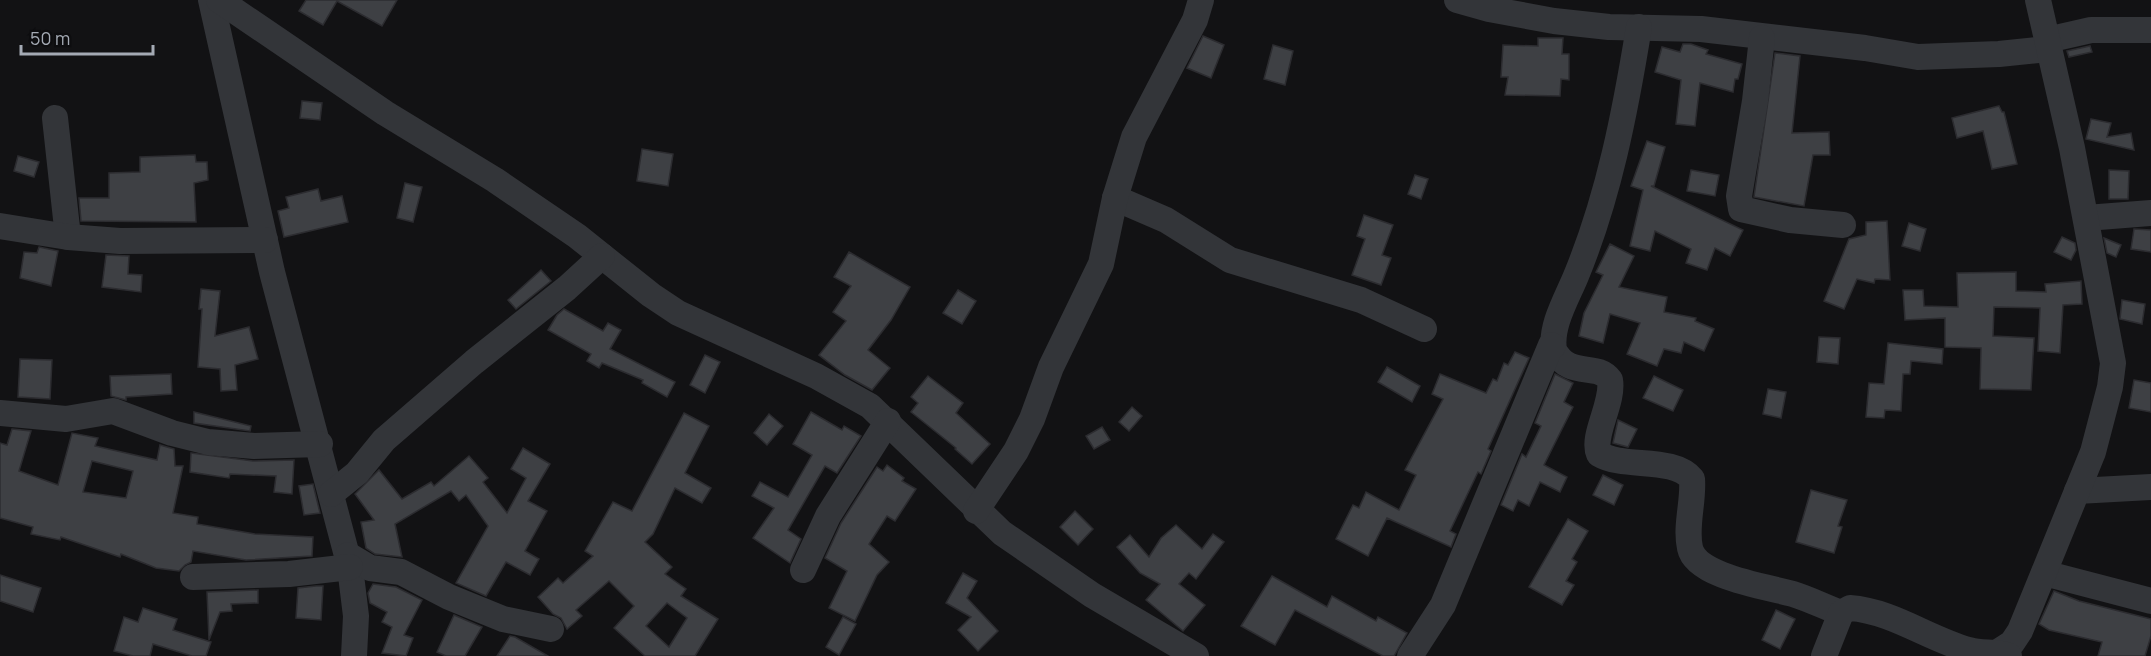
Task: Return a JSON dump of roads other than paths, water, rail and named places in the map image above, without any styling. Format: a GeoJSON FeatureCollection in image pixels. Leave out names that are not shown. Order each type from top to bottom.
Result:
{"type":"FeatureCollection","features":[{"type":"Feature","properties":{"kind":"street"},"geometry":{"type":"LineString","coordinates":[[211,0],[265,240],[349,561],[356,615],[354,656]]}},
{"type":"Feature","properties":{"kind":"street"},"geometry":{"type":"LineString","coordinates":[[219,0],[385,112],[495,180],[678,313],[841,388],[888,421],[976,511],[1017,544],[1082,588],[1196,656]]}},
{"type":"Feature","properties":{"kind":"street"},"geometry":{"type":"LineString","coordinates":[[976,511],[1025,433],[1052,367],[1098,272],[1115,198],[1134,137],[1195,20],[1201,0]]}},
{"type":"Feature","properties":{"kind":"street"},"geometry":{"type":"LineString","coordinates":[[1457,0],[1490,9],[1554,21],[1609,27],[1701,29],[1762,38],[1865,48],[1918,57],[1977,56],[2048,44],[2091,30],[2151,30]]}},
{"type":"Feature","properties":{"kind":"street"},"geometry":{"type":"LineString","coordinates":[[1639,27],[1615,159],[1585,255],[1558,320],[1553,346],[1559,359],[1566,366],[1599,372],[1610,380],[1609,400],[1597,443],[1599,454],[1612,459],[1677,469],[1692,478],[1689,540],[1693,556],[1697,561],[1732,578],[1795,594],[1841,613],[1855,609],[1904,624],[1968,650],[2004,654],[2020,631],[2098,436],[2113,363],[2086,218],[2038,0]]}},
{"type":"Feature","properties":{"kind":"street"},"geometry":{"type":"LineString","coordinates":[[1762,38],[1755,101],[1739,196],[1741,209],[1790,220],[1844,225]]}},
{"type":"Feature","properties":{"kind":"street"},"geometry":{"type":"LineString","coordinates":[[55,118],[68,237]]}},
{"type":"Feature","properties":{"kind":"street"},"geometry":{"type":"LineString","coordinates":[[1115,198],[1166,220],[1230,260],[1361,300],[1424,329]]}},
{"type":"Feature","properties":{"kind":"street"},"geometry":{"type":"LineString","coordinates":[[2086,218],[2151,213]]}},
{"type":"Feature","properties":{"kind":"street"},"geometry":{"type":"LineString","coordinates":[[0,226],[68,237],[120,241],[265,240]]}},
{"type":"Feature","properties":{"kind":"street"},"geometry":{"type":"LineString","coordinates":[[332,494],[357,473],[391,434],[474,362],[567,288],[602,256]]}},
{"type":"Feature","properties":{"kind":"street"},"geometry":{"type":"LineString","coordinates":[[1410,656],[1443,605],[1551,345],[1553,346]]}},
{"type":"Feature","properties":{"kind":"street"},"geometry":{"type":"LineString","coordinates":[[0,413],[66,419],[113,411],[172,433],[208,442],[254,446],[320,444]]}},
{"type":"Feature","properties":{"kind":"street"},"geometry":{"type":"LineString","coordinates":[[803,570],[828,516],[888,421]]}},
{"type":"Feature","properties":{"kind":"street"},"geometry":{"type":"LineString","coordinates":[[2077,491],[2151,487]]}},
{"type":"Feature","properties":{"kind":"street"},"geometry":{"type":"LineString","coordinates":[[193,577],[289,574],[349,561],[370,568],[401,572],[449,597],[503,620],[551,629]]}},
{"type":"Feature","properties":{"kind":"street"},"geometry":{"type":"LineString","coordinates":[[2044,573],[2151,601]]}},
{"type":"Feature","properties":{"kind":"street"},"geometry":{"type":"LineString","coordinates":[[1824,656],[1841,613]]}}]}
